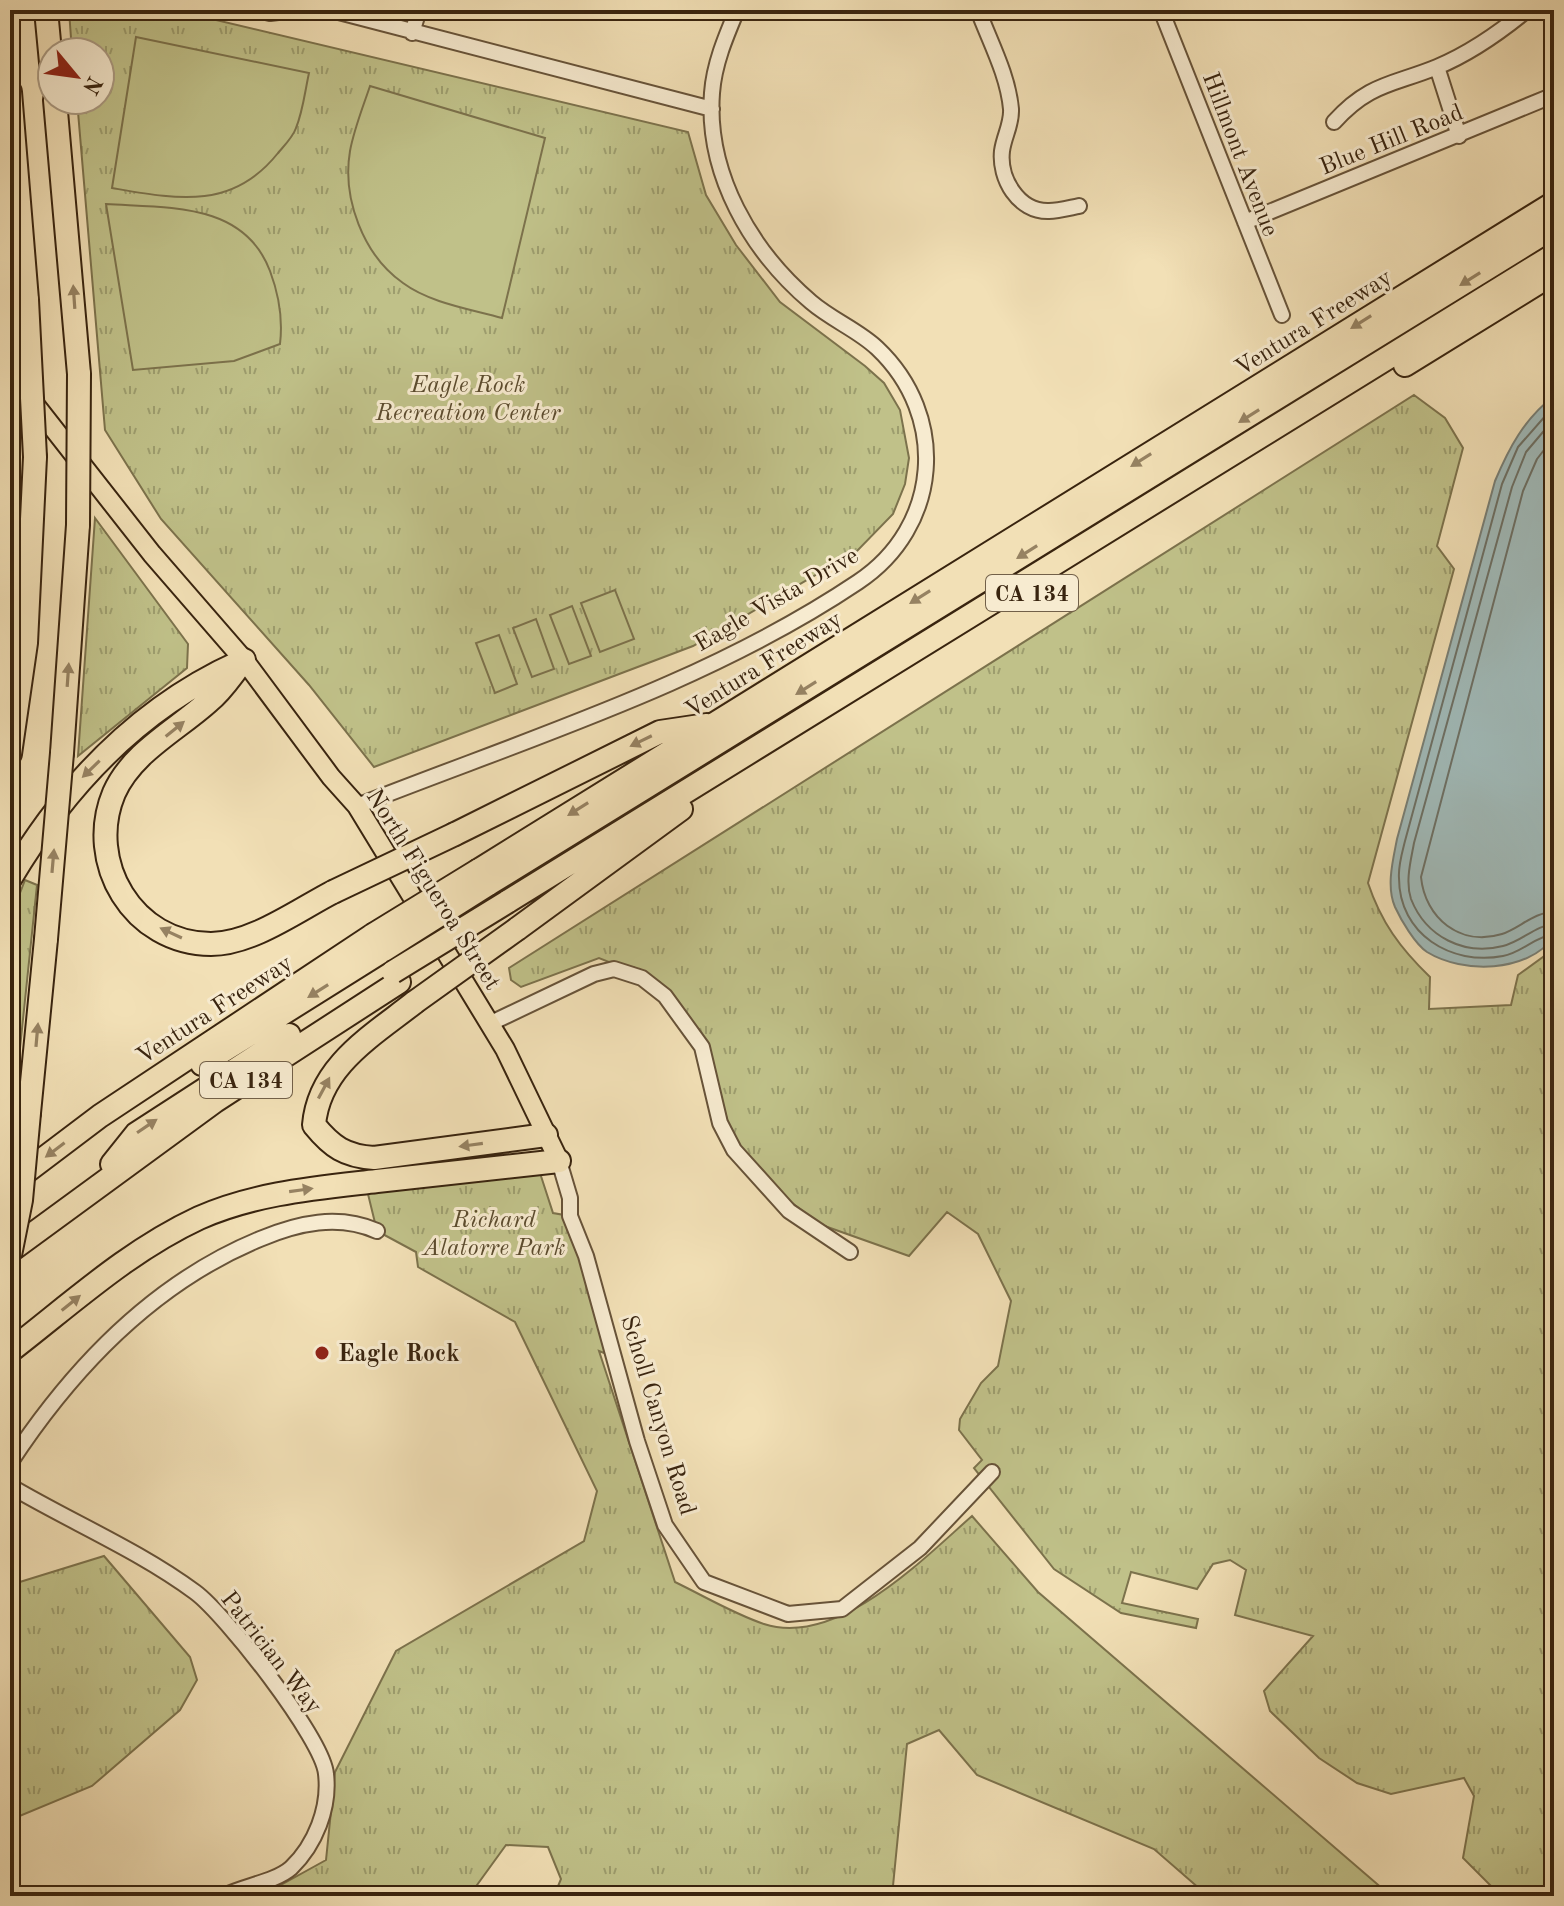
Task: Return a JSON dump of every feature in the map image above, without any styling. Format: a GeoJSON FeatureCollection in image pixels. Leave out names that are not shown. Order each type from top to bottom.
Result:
{"type":"FeatureCollection","features":[{"type":"Feature","properties":{"kind":"highway"},"geometry":{"type":"LineString","coordinates":[[46,10],[48,36]]}},
{"type":"Feature","properties":{"kind":"highway"},"geometry":{"type":"LineString","coordinates":[[10,92],[27,300],[35,457],[26,643],[10,754]]}},
{"type":"Feature","properties":{"kind":"highway"},"geometry":{"type":"LineString","coordinates":[[10,1253],[21,1200],[46,939],[78,525],[79,374],[56,116]]}},
{"type":"Feature","properties":{"kind":"highway","name":"Ventura Freeway"},"geometry":{"type":"LineString","coordinates":[[10,1184],[100,1116],[483,878],[716,724],[1538,229],[1554,203]]}},
{"type":"Feature","properties":{"kind":"highway"},"geometry":{"type":"LineString","coordinates":[[483,878],[1538,229]]}},
{"type":"Feature","properties":{"kind":"highway"},"geometry":{"type":"LineString","coordinates":[[546,1135],[374,1158],[346,1154],[326,1140],[314,1125],[316,1103],[325,1082],[344,1059],[415,1002],[512,915],[1554,255]]}},
{"type":"Feature","properties":{"kind":"highway","name":"CA 134"},"geometry":{"type":"LineString","coordinates":[[10,1253],[96,1184],[396,977],[512,915],[1554,273]]}},
{"type":"Feature","properties":{"kind":"highway"},"geometry":{"type":"LineString","coordinates":[[244,660],[212,699],[132,764],[115,791],[105,820],[110,876],[122,898],[142,917],[190,942],[213,944],[246,936],[660,732],[716,724]]}},
{"type":"Feature","properties":{"kind":"highway"},"geometry":{"type":"LineString","coordinates":[[10,879],[38,833],[79,781],[113,748],[192,684],[244,660]]}},
{"type":"Feature","properties":{"kind":"highway"},"geometry":{"type":"LineString","coordinates":[[10,1351],[114,1269],[155,1241],[200,1218],[240,1204],[293,1191],[559,1161]]}},
{"type":"Feature","properties":{"kind":"main road","name":"North Figueroa Street"},"geometry":{"type":"LineString","coordinates":[[10,373],[152,554],[244,660],[331,777],[357,806],[489,1024]]}},
{"type":"Feature","properties":{"kind":"main road","name":"Scholl Canyon Road"},"geometry":{"type":"LineString","coordinates":[[489,1024],[505,1049],[559,1161]]}},
{"type":"Feature","properties":{"kind":"street"},"geometry":{"type":"LineString","coordinates":[[258,10],[270,13],[294,10]]}},
{"type":"Feature","properties":{"kind":"street"},"geometry":{"type":"LineString","coordinates":[[331,10],[712,109]]}},
{"type":"Feature","properties":{"kind":"street"},"geometry":{"type":"LineString","coordinates":[[412,33],[419,10]]}},
{"type":"Feature","properties":{"kind":"street","name":"Eagle Vista Drive"},"geometry":{"type":"LineString","coordinates":[[357,806],[659,687],[736,653],[861,581],[892,552],[911,522],[922,492],[928,455],[924,422],[911,391],[877,348],[814,305],[785,278],[742,221],[725,183],[714,138],[712,91],[723,44],[737,10]]}},
{"type":"Feature","properties":{"kind":"street"},"geometry":{"type":"LineString","coordinates":[[978,10],[1005,82],[1011,110],[1002,149],[1004,180],[1015,196],[1030,207],[1047,212],[1079,206]]}},
{"type":"Feature","properties":{"kind":"street","name":"Hillmont Avenue"},"geometry":{"type":"LineString","coordinates":[[1161,10],[1282,315]]}},
{"type":"Feature","properties":{"kind":"street"},"geometry":{"type":"LineString","coordinates":[[1334,122],[1369,90],[1437,67],[1491,40],[1527,10]]}},
{"type":"Feature","properties":{"kind":"street"},"geometry":{"type":"LineString","coordinates":[[1437,67],[1459,136]]}},
{"type":"Feature","properties":{"kind":"street","name":"Blue Hill Road"},"geometry":{"type":"LineString","coordinates":[[1245,222],[1554,95]]}},
{"type":"Feature","properties":{"kind":"street","name":"North Figueroa Street"},"geometry":{"type":"LineString","coordinates":[[489,1024],[594,974],[614,969],[642,978],[665,996],[702,1047],[720,1123],[734,1150],[789,1211],[850,1252]]}},
{"type":"Feature","properties":{"kind":"street","name":"Scholl Canyon Road"},"geometry":{"type":"LineString","coordinates":[[559,1161],[570,1198],[570,1216],[586,1256],[637,1441],[665,1525],[704,1582],[788,1614],[842,1609],[920,1548],[992,1472]]}},
{"type":"Feature","properties":{"kind":"street"},"geometry":{"type":"LineString","coordinates":[[10,1463],[59,1396],[107,1342],[183,1277],[224,1254],[279,1231],[341,1221],[377,1231]]}},
{"type":"Feature","properties":{"kind":"street","name":"Patrician Way"},"geometry":{"type":"LineString","coordinates":[[10,1486],[144,1559],[198,1594],[229,1625],[287,1700],[327,1772],[322,1819],[310,1847],[288,1871],[224,1896]]}},
{"type":"Feature","properties":{"kind":"green space","name":"Eagle Rock Recreation Center"},"geometry":{"type":"Polygon","coordinates":[[[69,10],[174,10],[688,132],[706,195],[736,245],[780,302],[884,383],[900,410],[909,458],[905,484],[893,514],[857,551],[693,646],[374,767],[309,685],[161,519],[105,430],[78,116],[116,116],[116,36],[71,36],[69,10]]]}},
{"type":"Feature","properties":{"kind":"green space"},"geometry":{"type":"Polygon","coordinates":[[[136,37],[309,73],[293,135],[260,172],[222,192],[181,197],[112,188],[136,37]]]}},
{"type":"Feature","properties":{"kind":"green space"},"geometry":{"type":"Polygon","coordinates":[[[370,86],[545,138],[502,318],[451,305],[414,290],[389,271],[367,241],[353,206],[348,169],[354,135],[370,86]]]}},
{"type":"Feature","properties":{"kind":"green space"},"geometry":{"type":"Polygon","coordinates":[[[106,204],[154,206],[202,213],[242,232],[258,248],[270,271],[281,316],[280,344],[234,361],[133,370],[106,204]]]}},
{"type":"Feature","properties":{"kind":"green space"},"geometry":{"type":"Polygon","coordinates":[[[1414,395],[1445,418],[1463,448],[1437,546],[1454,569],[1368,883],[1393,934],[1430,977],[1429,1009],[1511,1005],[1518,975],[1554,949],[1554,1896],[1501,1896],[1463,1858],[1474,1796],[1464,1778],[1391,1794],[1357,1783],[1319,1758],[1270,1711],[1264,1691],[1313,1636],[1235,1615],[1246,1570],[1230,1560],[1213,1564],[1197,1589],[1131,1572],[1122,1603],[1198,1619],[1196,1628],[1121,1613],[1054,1569],[974,1468],[982,1460],[959,1430],[960,1419],[981,1383],[998,1366],[1011,1301],[978,1234],[947,1212],[909,1256],[819,1224],[758,1176],[733,1140],[703,1036],[660,982],[599,958],[521,987],[511,980],[509,968],[1414,395]]]}},
{"type":"Feature","properties":{"kind":"green space"},"geometry":{"type":"Polygon","coordinates":[[[95,518],[188,644],[187,668],[78,756],[95,518]]]}},
{"type":"Feature","properties":{"kind":"green space"},"geometry":{"type":"Polygon","coordinates":[[[615,590],[634,639],[600,652],[581,603],[615,590]]]}},
{"type":"Feature","properties":{"kind":"green space"},"geometry":{"type":"Polygon","coordinates":[[[572,606],[591,656],[569,664],[550,615],[572,606]]]}},
{"type":"Feature","properties":{"kind":"green space"},"geometry":{"type":"Polygon","coordinates":[[[536,619],[554,669],[532,677],[513,628],[536,619]]]}},
{"type":"Feature","properties":{"kind":"green space"},"geometry":{"type":"Polygon","coordinates":[[[499,635],[517,684],[495,693],[476,643],[499,635]]]}},
{"type":"Feature","properties":{"kind":"green space"},"geometry":{"type":"Polygon","coordinates":[[[25,880],[37,885],[10,1144],[10,919],[25,880]]]}},
{"type":"Feature","properties":{"kind":"green space","name":"Richard Alatorre Park"},"geometry":{"type":"Polygon","coordinates":[[[540,1173],[553,1213],[570,1216],[617,1358],[599,1351],[675,1582],[764,1624],[792,1628],[820,1623],[849,1612],[877,1595],[972,1516],[1038,1592],[1391,1896],[1208,1896],[1154,1849],[977,1775],[939,1730],[907,1744],[892,1896],[554,1896],[561,1879],[548,1847],[506,1845],[469,1896],[261,1896],[326,1860],[335,1772],[396,1651],[584,1541],[597,1491],[515,1322],[418,1267],[416,1252],[377,1231],[367,1190],[540,1173]]]}},
{"type":"Feature","properties":{"kind":"green space"},"geometry":{"type":"Polygon","coordinates":[[[104,1556],[190,1657],[197,1680],[180,1710],[92,1786],[10,1820],[10,1585],[104,1556]]]}},
{"type":"Feature","properties":{"kind":"water"},"geometry":{"type":"Polygon","coordinates":[[[1554,396],[1554,937],[1528,958],[1511,963],[1494,966],[1458,964],[1427,952],[1409,931],[1392,899],[1392,864],[1495,481],[1518,435],[1534,414],[1554,396]]]}},
{"type":"Feature","properties":{"kind":"place","name":"Eagle Rock"},"geometry":{"type":"Point","coordinates":[322,1353]}}]}
